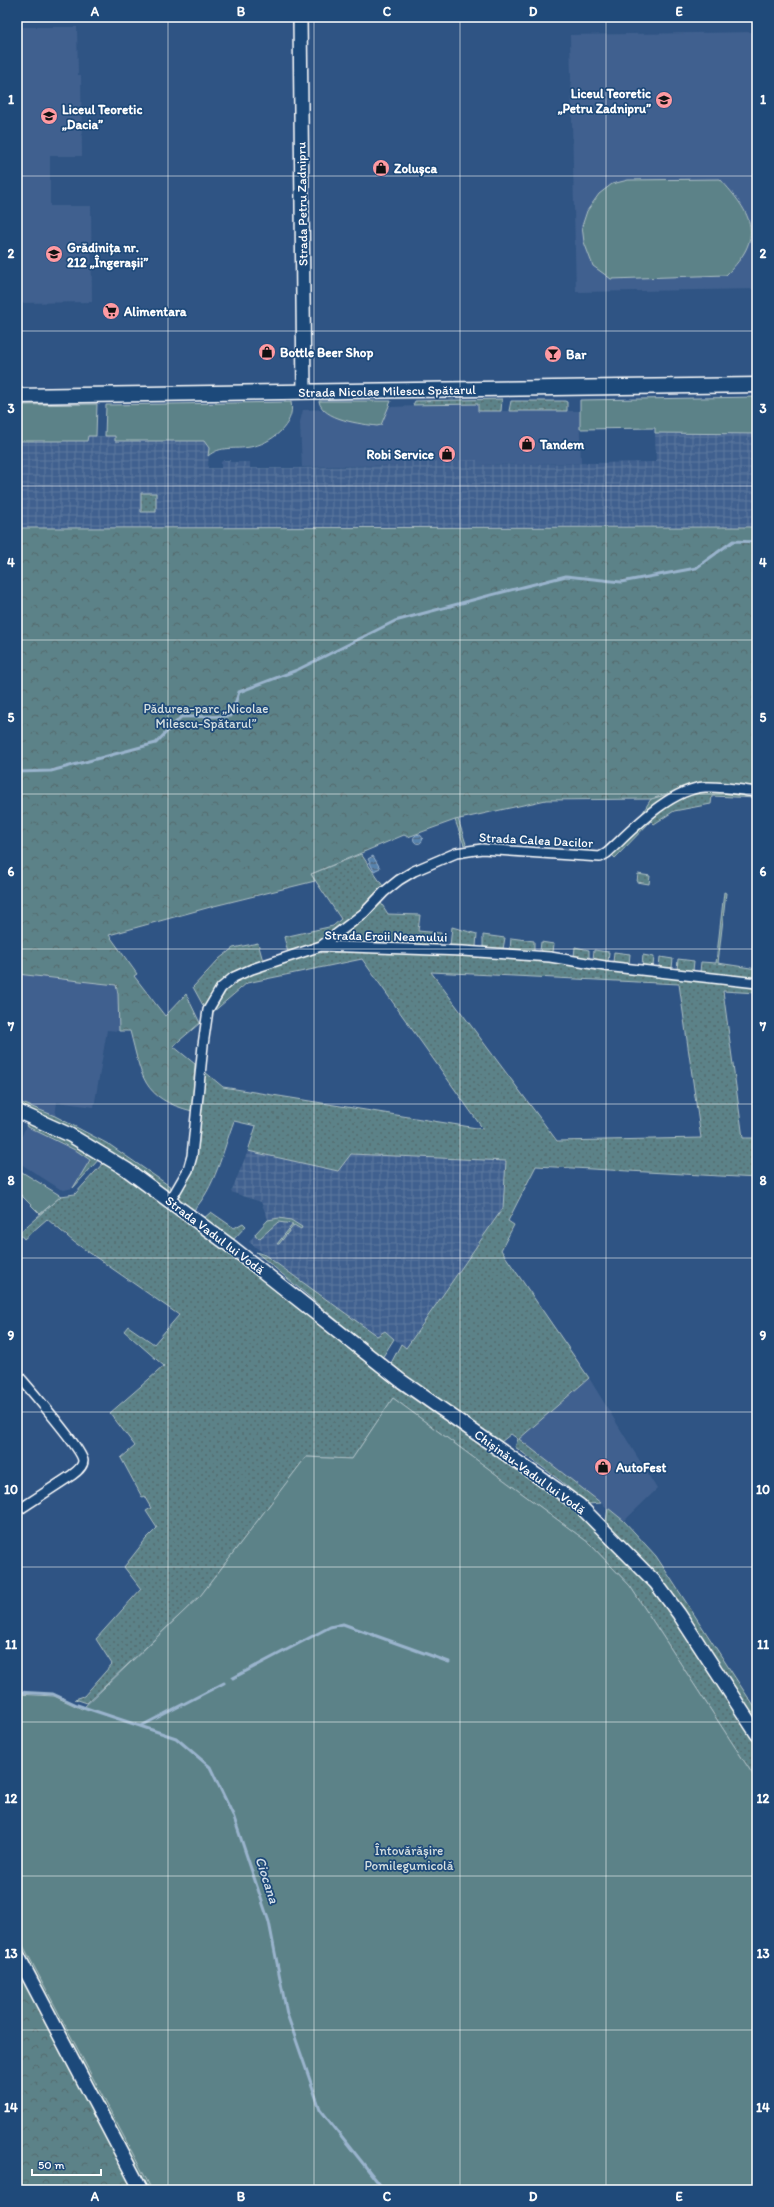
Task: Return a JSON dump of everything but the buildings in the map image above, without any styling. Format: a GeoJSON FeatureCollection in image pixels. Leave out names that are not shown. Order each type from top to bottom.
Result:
{"type":"FeatureCollection","features":[{"type":"Feature","properties":{"kind":"main road","name":"Strada Petru Zadnipru"},"geometry":{"type":"LineString","coordinates":[[300,17],[304,392]]}},
{"type":"Feature","properties":{"kind":"main road","name":"Strada Nicolae Milescu Spătarul"},"geometry":{"type":"LineString","coordinates":[[17,396],[757,385]]}},
{"type":"Feature","properties":{"kind":"main road","name":"Strada Vadul lui Vodă"},"geometry":{"type":"LineString","coordinates":[[17,1111],[50,1125],[106,1156],[237,1251],[400,1380]]}},
{"type":"Feature","properties":{"kind":"main road","name":"Chișinău-Vadul lui Vodă"},"geometry":{"type":"LineString","coordinates":[[400,1380],[548,1482],[579,1505],[605,1530],[656,1583],[665,1595],[757,1734]]}},
{"type":"Feature","properties":{"kind":"main road"},"geometry":{"type":"LineString","coordinates":[[17,1954],[141,2190]]}},
{"type":"Feature","properties":{"kind":"street","name":"Strada Calea Dacilor"},"geometry":{"type":"LineString","coordinates":[[321,946],[348,928],[399,880],[414,870],[456,853],[482,849],[600,857],[606,854],[652,813],[686,792],[703,787],[757,792]]}},
{"type":"Feature","properties":{"kind":"street","name":"Strada Eroii Neamului"},"geometry":{"type":"LineString","coordinates":[[170,1201],[188,1170],[192,1156],[208,1010],[221,988],[234,977],[252,969],[321,946],[463,951],[542,956],[605,966],[757,983]]}},
{"type":"Feature","properties":{"kind":"street"},"geometry":{"type":"LineString","coordinates":[[17,1374],[68,1436],[82,1456],[83,1462],[80,1469],[72,1475],[17,1511]]}},
{"type":"Feature","properties":{"kind":"shaded area"},"geometry":{"type":"Polygon","coordinates":[[[17,27],[77,27],[78,75],[81,75],[82,156],[50,156],[50,206],[91,206],[92,302],[17,303],[17,27]]]}},
{"type":"Feature","properties":{"kind":"shaded area","name":"Liceul Teoretic „Petru Zadnipru”"},"geometry":{"type":"Polygon","coordinates":[[[757,32],[757,289],[576,292],[570,35],[757,32]]]}},
{"type":"Feature","properties":{"kind":"shaded area"},"geometry":{"type":"Polygon","coordinates":[[[478,404],[478,411],[579,411],[581,463],[477,465],[477,460],[401,462],[401,465],[302,467],[300,422],[303,410],[478,404]]]}},
{"type":"Feature","properties":{"kind":"shaded area"},"geometry":{"type":"Polygon","coordinates":[[[655,433],[757,434],[757,527],[17,528],[17,441],[87,441],[88,436],[115,436],[115,440],[204,441],[209,448],[208,468],[221,468],[221,462],[224,460],[230,460],[230,462],[250,462],[250,468],[298,468],[401,465],[401,462],[477,460],[477,465],[656,462],[655,433]]]}},
{"type":"Feature","properties":{"kind":"shaded area"},"geometry":{"type":"Polygon","coordinates":[[[418,834],[423,839],[418,844],[413,839],[418,834]]]}},
{"type":"Feature","properties":{"kind":"shaded area"},"geometry":{"type":"Polygon","coordinates":[[[373,856],[380,868],[374,871],[368,859],[373,856]]]}},
{"type":"Feature","properties":{"kind":"shaded area"},"geometry":{"type":"Polygon","coordinates":[[[17,974],[116,985],[118,994],[119,1031],[107,1030],[94,1107],[57,1102],[55,1116],[17,1101],[17,974]]]}},
{"type":"Feature","properties":{"kind":"shaded area"},"geometry":{"type":"Polygon","coordinates":[[[26,1126],[77,1151],[90,1161],[73,1188],[64,1190],[60,1189],[18,1162],[17,1148],[26,1126]]]}},
{"type":"Feature","properties":{"kind":"shaded area"},"geometry":{"type":"Polygon","coordinates":[[[248,1151],[338,1171],[351,1154],[507,1161],[503,1208],[405,1348],[385,1331],[377,1336],[346,1316],[249,1242],[268,1219],[261,1202],[231,1192],[248,1151]]]}},
{"type":"Feature","properties":{"kind":"shaded area"},"geometry":{"type":"Polygon","coordinates":[[[501,1250],[581,1365],[657,1489],[624,1521],[426,1367],[501,1250]]]}},
{"type":"Feature","properties":{"kind":"green space"},"geometry":{"type":"Polygon","coordinates":[[[720,179],[740,204],[747,215],[750,226],[750,237],[746,249],[726,275],[611,279],[593,266],[584,242],[582,226],[587,211],[599,194],[612,184],[628,180],[720,179]]]}},
{"type":"Feature","properties":{"kind":"green space"},"geometry":{"type":"Polygon","coordinates":[[[757,397],[757,434],[655,433],[655,428],[580,429],[580,400],[757,397]]]}},
{"type":"Feature","properties":{"kind":"green space"},"geometry":{"type":"Polygon","coordinates":[[[502,399],[501,411],[478,411],[478,404],[413,405],[415,401],[502,399]]]}},
{"type":"Feature","properties":{"kind":"green space"},"geometry":{"type":"Polygon","coordinates":[[[319,401],[391,401],[381,425],[377,426],[335,417],[327,413],[319,401]]]}},
{"type":"Feature","properties":{"kind":"green space"},"geometry":{"type":"Polygon","coordinates":[[[511,401],[565,401],[567,402],[567,411],[509,411],[511,401]]]}},
{"type":"Feature","properties":{"kind":"green space"},"geometry":{"type":"Polygon","coordinates":[[[291,402],[290,418],[280,432],[273,438],[250,447],[218,450],[208,456],[209,448],[204,441],[115,441],[115,436],[105,436],[106,405],[291,402]]]}},
{"type":"Feature","properties":{"kind":"green space"},"geometry":{"type":"Polygon","coordinates":[[[97,404],[96,436],[88,436],[87,441],[17,441],[17,405],[97,404]]]}},
{"type":"Feature","properties":{"kind":"green space"},"geometry":{"type":"Polygon","coordinates":[[[141,493],[156,493],[156,512],[141,512],[141,493]]]}},
{"type":"Feature","properties":{"kind":"green space","name":"Pădurea-parc „Nicolae Milescu-Spătarul”"},"geometry":{"type":"Polygon","coordinates":[[[757,527],[757,789],[694,786],[651,799],[546,800],[455,820],[408,837],[404,835],[311,874],[315,881],[214,906],[109,935],[137,974],[134,976],[165,1016],[186,994],[200,1023],[173,1046],[195,1064],[192,1111],[175,1106],[162,1099],[153,1092],[146,1083],[141,1073],[130,1031],[119,1031],[118,994],[116,985],[17,974],[17,528],[757,527]]]}},
{"type":"Feature","properties":{"kind":"green space"},"geometry":{"type":"Polygon","coordinates":[[[694,786],[611,843],[643,812],[651,799],[694,786]]]}},
{"type":"Feature","properties":{"kind":"green space"},"geometry":{"type":"Polygon","coordinates":[[[704,790],[757,795],[757,798],[712,796],[711,804],[674,811],[654,824],[651,821],[615,858],[611,854],[643,825],[665,808],[690,795],[704,790]]]}},
{"type":"Feature","properties":{"kind":"green space"},"geometry":{"type":"Polygon","coordinates":[[[458,819],[466,844],[464,845],[455,820],[458,819]]]}},
{"type":"Feature","properties":{"kind":"green space"},"geometry":{"type":"Polygon","coordinates":[[[361,854],[383,886],[363,910],[318,944],[288,953],[284,937],[333,926],[341,919],[311,874],[361,854]]]}},
{"type":"Feature","properties":{"kind":"green space"},"geometry":{"type":"Polygon","coordinates":[[[638,874],[650,876],[649,884],[637,882],[638,874]]]}},
{"type":"Feature","properties":{"kind":"green space"},"geometry":{"type":"Polygon","coordinates":[[[724,892],[726,893],[718,963],[757,969],[757,978],[700,972],[701,962],[716,963],[724,892]]]}},
{"type":"Feature","properties":{"kind":"green space"},"geometry":{"type":"Polygon","coordinates":[[[381,903],[388,914],[420,915],[418,931],[441,933],[439,947],[332,943],[381,903]]]}},
{"type":"Feature","properties":{"kind":"green space"},"geometry":{"type":"Polygon","coordinates":[[[452,927],[477,934],[476,947],[450,946],[452,927]]]}},
{"type":"Feature","properties":{"kind":"green space"},"geometry":{"type":"Polygon","coordinates":[[[483,935],[505,938],[503,949],[483,947],[483,935]]]}},
{"type":"Feature","properties":{"kind":"green space"},"geometry":{"type":"Polygon","coordinates":[[[511,938],[534,941],[534,951],[510,950],[511,938]]]}},
{"type":"Feature","properties":{"kind":"green space"},"geometry":{"type":"Polygon","coordinates":[[[541,942],[554,944],[553,952],[540,951],[541,942]]]}},
{"type":"Feature","properties":{"kind":"green space"},"geometry":{"type":"Polygon","coordinates":[[[258,943],[263,961],[235,974],[218,991],[205,1009],[193,987],[219,959],[233,948],[258,943]]]}},
{"type":"Feature","properties":{"kind":"green space"},"geometry":{"type":"Polygon","coordinates":[[[575,947],[589,950],[589,960],[574,957],[575,947]]]}},
{"type":"Feature","properties":{"kind":"green space"},"geometry":{"type":"Polygon","coordinates":[[[594,950],[609,952],[608,962],[593,960],[594,950]]]}},
{"type":"Feature","properties":{"kind":"green space"},"geometry":{"type":"Polygon","coordinates":[[[359,951],[549,960],[757,986],[757,993],[723,991],[743,1138],[757,1138],[757,1178],[536,1166],[508,1221],[514,1225],[501,1250],[589,1378],[519,1439],[601,1503],[588,1504],[562,1482],[515,1447],[518,1439],[511,1434],[501,1442],[390,1365],[401,1344],[406,1348],[503,1208],[506,1161],[351,1154],[338,1171],[248,1151],[256,1126],[234,1121],[218,1169],[200,1203],[192,1212],[177,1201],[192,1169],[199,1142],[205,1072],[223,1087],[483,1129],[362,959],[247,983],[213,1012],[231,983],[238,979],[316,953],[359,951]],[[431,972],[557,1141],[701,1138],[679,984],[431,972]]]}},
{"type":"Feature","properties":{"kind":"green space"},"geometry":{"type":"Polygon","coordinates":[[[614,952],[630,954],[629,964],[613,963],[614,952]]]}},
{"type":"Feature","properties":{"kind":"green space"},"geometry":{"type":"Polygon","coordinates":[[[643,955],[654,957],[653,966],[642,965],[643,955]]]}},
{"type":"Feature","properties":{"kind":"green space"},"geometry":{"type":"Polygon","coordinates":[[[660,957],[673,959],[672,968],[659,967],[660,957]]]}},
{"type":"Feature","properties":{"kind":"green space"},"geometry":{"type":"Polygon","coordinates":[[[678,959],[694,961],[693,971],[677,970],[678,959]]]}},
{"type":"Feature","properties":{"kind":"green space"},"geometry":{"type":"Polygon","coordinates":[[[17,1101],[55,1116],[110,1145],[171,1187],[166,1193],[19,1107],[17,1101]]]}},
{"type":"Feature","properties":{"kind":"green space"},"geometry":{"type":"Polygon","coordinates":[[[28,1121],[80,1146],[100,1158],[73,1188],[90,1160],[77,1151],[26,1126],[28,1121]]]}},
{"type":"Feature","properties":{"kind":"green space"},"geometry":{"type":"Polygon","coordinates":[[[105,1161],[141,1186],[275,1288],[399,1389],[576,1512],[647,1584],[670,1613],[757,1747],[757,1781],[630,1586],[589,1543],[393,1398],[352,1459],[306,1457],[201,1595],[87,1703],[75,1699],[84,1696],[112,1664],[96,1639],[141,1589],[124,1567],[146,1539],[157,1528],[146,1511],[151,1508],[144,1496],[142,1497],[121,1458],[135,1446],[110,1413],[164,1366],[124,1331],[128,1326],[154,1344],[179,1315],[74,1242],[47,1219],[24,1239],[19,1233],[61,1196],[75,1194],[105,1161]]]}},
{"type":"Feature","properties":{"kind":"green space"},"geometry":{"type":"Polygon","coordinates":[[[17,1169],[61,1196],[40,1214],[17,1191],[17,1169]]]}},
{"type":"Feature","properties":{"kind":"green space"},"geometry":{"type":"Polygon","coordinates":[[[211,1212],[234,1228],[243,1223],[246,1226],[232,1241],[203,1219],[211,1212]]]}},
{"type":"Feature","properties":{"kind":"green space"},"geometry":{"type":"Polygon","coordinates":[[[279,1218],[291,1220],[302,1227],[301,1229],[294,1225],[279,1244],[277,1244],[293,1224],[278,1222],[260,1238],[256,1237],[255,1234],[268,1220],[279,1218]]]}},
{"type":"Feature","properties":{"kind":"green space"},"geometry":{"type":"Polygon","coordinates":[[[256,1252],[265,1255],[377,1336],[385,1331],[394,1339],[382,1358],[256,1252]]]}},
{"type":"Feature","properties":{"kind":"green space","name":"Întovărășire Pomilegumicolă"},"geometry":{"type":"Polygon","coordinates":[[[393,1398],[589,1543],[630,1586],[757,1781],[757,2190],[152,2190],[17,1934],[17,1694],[54,1696],[82,1709],[201,1595],[306,1457],[352,1459],[393,1398]]]}},
{"type":"Feature","properties":{"kind":"green space"},"geometry":{"type":"Polygon","coordinates":[[[608,1508],[624,1521],[656,1556],[757,1711],[757,1722],[684,1609],[660,1578],[606,1522],[608,1508]]]}},
{"type":"Feature","properties":{"kind":"green space"},"geometry":{"type":"Polygon","coordinates":[[[17,1919],[165,2190],[145,2190],[17,1946],[17,1919]]]}},
{"type":"Feature","properties":{"kind":"green space"},"geometry":{"type":"Polygon","coordinates":[[[17,1964],[136,2190],[17,2190],[17,1964]]]}},
{"type":"Feature","properties":{"kind":"waterway"},"geometry":{"type":"LineString","coordinates":[[17,772],[51,771],[156,743],[181,717],[231,716],[239,692],[297,670],[395,621],[566,576],[621,582],[696,568],[733,541],[757,542]]}},
{"type":"Feature","properties":{"kind":"waterway"},"geometry":{"type":"LineString","coordinates":[[233,1678],[330,1627],[343,1624],[449,1662]]}},
{"type":"Feature","properties":{"kind":"waterway"},"geometry":{"type":"LineString","coordinates":[[141,1726],[224,1683]]}},
{"type":"Feature","properties":{"kind":"waterway","name":"Ciocana"},"geometry":{"type":"LineString","coordinates":[[17,1692],[53,1694],[77,1705],[176,1738],[210,1767],[233,1815],[269,1922],[287,2014],[320,2109],[384,2190]]}},
{"type":"Feature","properties":{"kind":"place","name":"Liceul Teoretic „Petru Zadnipru”"},"geometry":{"type":"Point","coordinates":[664,100]}},
{"type":"Feature","properties":{"kind":"place","name":"Liceul Teoretic „Dacia”"},"geometry":{"type":"Point","coordinates":[49,116]}},
{"type":"Feature","properties":{"kind":"place","name":"Zolușca"},"geometry":{"type":"Point","coordinates":[381,168]}},
{"type":"Feature","properties":{"kind":"place","name":"Grădinița nr. 212 „Îngerașii”"},"geometry":{"type":"Point","coordinates":[54,254]}},
{"type":"Feature","properties":{"kind":"place","name":"Alimentara"},"geometry":{"type":"Point","coordinates":[111,311]}},
{"type":"Feature","properties":{"kind":"place","name":"Bottle Beer Shop"},"geometry":{"type":"Point","coordinates":[267,352]}},
{"type":"Feature","properties":{"kind":"place","name":"Bar"},"geometry":{"type":"Point","coordinates":[553,354]}},
{"type":"Feature","properties":{"kind":"place","name":"Tandem"},"geometry":{"type":"Point","coordinates":[527,444]}},
{"type":"Feature","properties":{"kind":"place","name":"Robi Service"},"geometry":{"type":"Point","coordinates":[447,454]}},
{"type":"Feature","properties":{"kind":"place","name":"AutoFest"},"geometry":{"type":"Point","coordinates":[603,1467]}}]}
